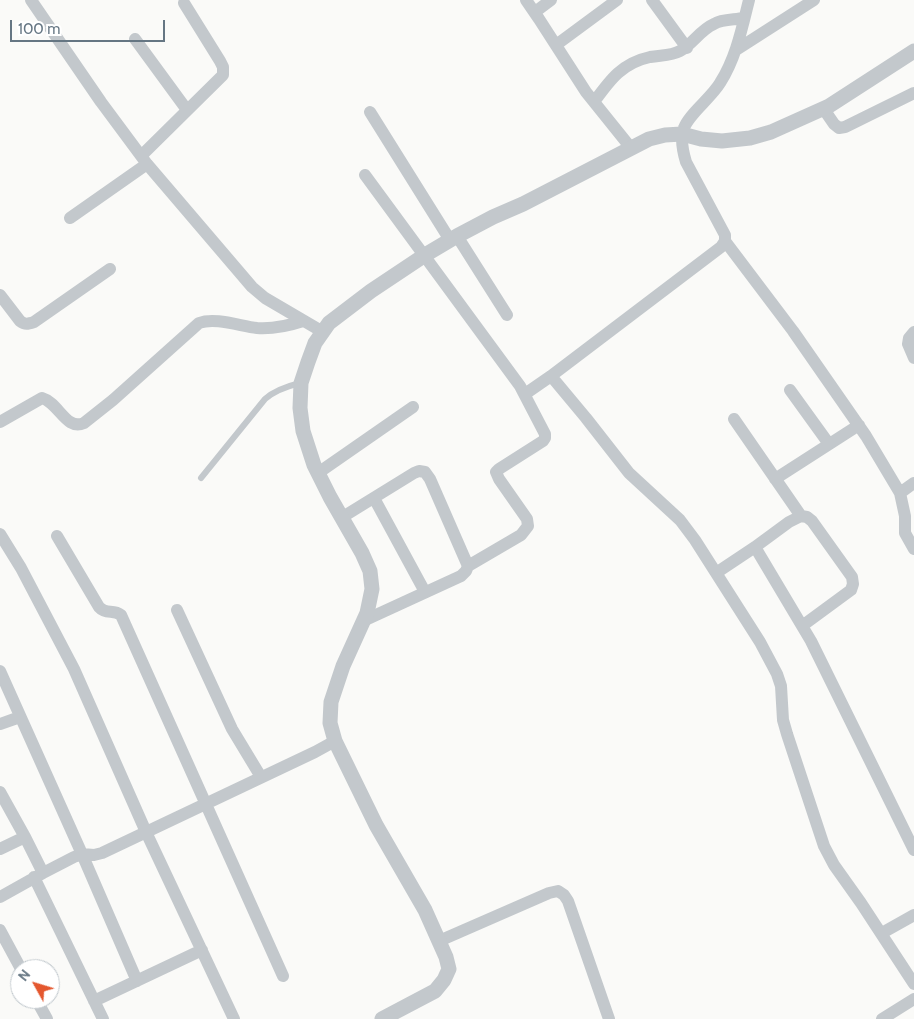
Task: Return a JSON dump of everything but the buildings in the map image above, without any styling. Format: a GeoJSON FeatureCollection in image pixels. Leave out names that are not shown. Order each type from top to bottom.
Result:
{"type":"FeatureCollection","features":[{"type":"Feature","properties":{"kind":"street"},"geometry":{"type":"LineString","coordinates":[[31,0],[101,102],[144,160],[252,287],[298,322],[323,332]]}},
{"type":"Feature","properties":{"kind":"street"},"geometry":{"type":"LineString","coordinates":[[526,0],[586,92],[631,148]]}},
{"type":"Feature","properties":{"kind":"street"},"geometry":{"type":"LineString","coordinates":[[535,12],[551,0]]}},
{"type":"Feature","properties":{"kind":"street"},"geometry":{"type":"LineString","coordinates":[[556,45],[617,0]]}},
{"type":"Feature","properties":{"kind":"street"},"geometry":{"type":"LineString","coordinates":[[652,0],[686,48]]}},
{"type":"Feature","properties":{"kind":"street"},"geometry":{"type":"LineString","coordinates":[[525,394],[721,247],[725,241],[725,235],[686,162],[683,154],[682,134],[684,126],[721,82],[736,50],[749,0]]}},
{"type":"Feature","properties":{"kind":"street"},"geometry":{"type":"LineString","coordinates":[[736,50],[814,0]]}},
{"type":"Feature","properties":{"kind":"street"},"geometry":{"type":"LineString","coordinates":[[70,218],[144,160],[188,110],[223,75],[224,67],[184,3]]}},
{"type":"Feature","properties":{"kind":"street"},"geometry":{"type":"LineString","coordinates":[[594,102],[610,80],[625,66],[640,60],[678,52],[686,48],[714,23],[744,18]]}},
{"type":"Feature","properties":{"kind":"street"},"geometry":{"type":"LineString","coordinates":[[135,39],[188,110]]}},
{"type":"Feature","properties":{"kind":"street"},"geometry":{"type":"LineString","coordinates":[[386,1017],[435,991],[444,980],[449,968],[446,956],[425,910],[376,825],[325,747],[330,722],[331,702],[343,666],[367,613],[372,589],[370,571],[318,473],[303,431],[300,408],[302,383],[315,343],[329,323],[425,255],[493,216],[523,204],[649,139],[665,135],[682,134],[701,139],[722,140],[750,138],[771,132],[823,108],[914,51]]}},
{"type":"Feature","properties":{"kind":"street"},"geometry":{"type":"LineString","coordinates":[[823,108],[839,128],[845,127],[914,93]]}},
{"type":"Feature","properties":{"kind":"street"},"geometry":{"type":"LineString","coordinates":[[370,112],[507,315]]}},
{"type":"Feature","properties":{"kind":"street"},"geometry":{"type":"LineString","coordinates":[[364,621],[461,576],[468,566],[521,536],[528,526],[527,519],[496,475],[499,469],[538,446],[545,438],[545,434],[520,386],[365,175]]}},
{"type":"Feature","properties":{"kind":"street"},"geometry":{"type":"LineString","coordinates":[[725,241],[794,331],[866,436],[900,493],[910,522],[905,533],[914,550]]}},
{"type":"Feature","properties":{"kind":"street"},"geometry":{"type":"LineString","coordinates":[[0,295],[20,321],[28,324],[34,322],[110,270]]}},
{"type":"Feature","properties":{"kind":"street"},"geometry":{"type":"LineString","coordinates":[[0,422],[42,398],[49,401],[71,424],[79,425],[84,423],[113,400],[194,326],[203,322],[210,321],[260,328],[277,328],[298,322]]}},
{"type":"Feature","properties":{"kind":"street"},"geometry":{"type":"LineString","coordinates":[[914,332],[909,338],[908,344],[914,358]]}},
{"type":"Feature","properties":{"kind":"street"},"geometry":{"type":"LineString","coordinates":[[551,376],[629,473],[686,527],[760,642],[777,674],[781,686],[783,720],[828,856],[882,933],[914,984]]}},
{"type":"Feature","properties":{"kind":"street"},"geometry":{"type":"LineString","coordinates":[[790,390],[829,444]]}},
{"type":"Feature","properties":{"kind":"street"},"geometry":{"type":"LineString","coordinates":[[318,473],[413,407]]}},
{"type":"Feature","properties":{"kind":"street"},"geometry":{"type":"LineString","coordinates":[[734,419],[801,516]]}},
{"type":"Feature","properties":{"kind":"street"},"geometry":{"type":"LineString","coordinates":[[775,479],[859,425]]}},
{"type":"Feature","properties":{"kind":"street"},"geometry":{"type":"LineString","coordinates":[[342,518],[414,473],[425,472],[430,479],[468,566]]}},
{"type":"Feature","properties":{"kind":"street"},"geometry":{"type":"LineString","coordinates":[[900,493],[914,483]]}},
{"type":"Feature","properties":{"kind":"street"},"geometry":{"type":"LineString","coordinates":[[374,498],[425,592]]}},
{"type":"Feature","properties":{"kind":"street"},"geometry":{"type":"LineString","coordinates":[[716,573],[789,522],[801,516],[807,517],[812,521],[852,576],[853,584],[851,590],[802,626]]}},
{"type":"Feature","properties":{"kind":"street"},"geometry":{"type":"LineString","coordinates":[[0,534],[74,669],[146,832],[234,1019]]}},
{"type":"Feature","properties":{"kind":"street"},"geometry":{"type":"LineString","coordinates":[[57,536],[102,611],[117,612],[121,615],[283,976]]}},
{"type":"Feature","properties":{"kind":"street"},"geometry":{"type":"LineString","coordinates":[[755,547],[815,649],[914,850]]}},
{"type":"Feature","properties":{"kind":"street"},"geometry":{"type":"LineString","coordinates":[[177,610],[232,729],[261,777]]}},
{"type":"Feature","properties":{"kind":"street"},"geometry":{"type":"LineString","coordinates":[[0,671],[137,981]]}},
{"type":"Feature","properties":{"kind":"street"},"geometry":{"type":"LineString","coordinates":[[0,724],[20,717]]}},
{"type":"Feature","properties":{"kind":"street"},"geometry":{"type":"LineString","coordinates":[[0,897],[62,862],[82,854],[94,855],[102,853],[325,747]]}},
{"type":"Feature","properties":{"kind":"street"},"geometry":{"type":"LineString","coordinates":[[0,792],[25,836],[39,875],[103,1019]]}},
{"type":"Feature","properties":{"kind":"street"},"geometry":{"type":"LineString","coordinates":[[0,849],[25,836]]}},
{"type":"Feature","properties":{"kind":"street"},"geometry":{"type":"LineString","coordinates":[[439,941],[549,893],[558,891],[568,901],[609,1019]]}},
{"type":"Feature","properties":{"kind":"street"},"geometry":{"type":"LineString","coordinates":[[882,933],[914,915]]}},
{"type":"Feature","properties":{"kind":"street"},"geometry":{"type":"LineString","coordinates":[[0,930],[15,959]]}},
{"type":"Feature","properties":{"kind":"street"},"geometry":{"type":"LineString","coordinates":[[94,1001],[202,950]]}},
{"type":"Feature","properties":{"kind":"street"},"geometry":{"type":"LineString","coordinates":[[882,1019],[897,1015],[914,999]]}},
{"type":"Feature","properties":{"kind":"lane"},"geometry":{"type":"LineString","coordinates":[[201,478],[269,395],[281,389],[302,383]]}}]}
